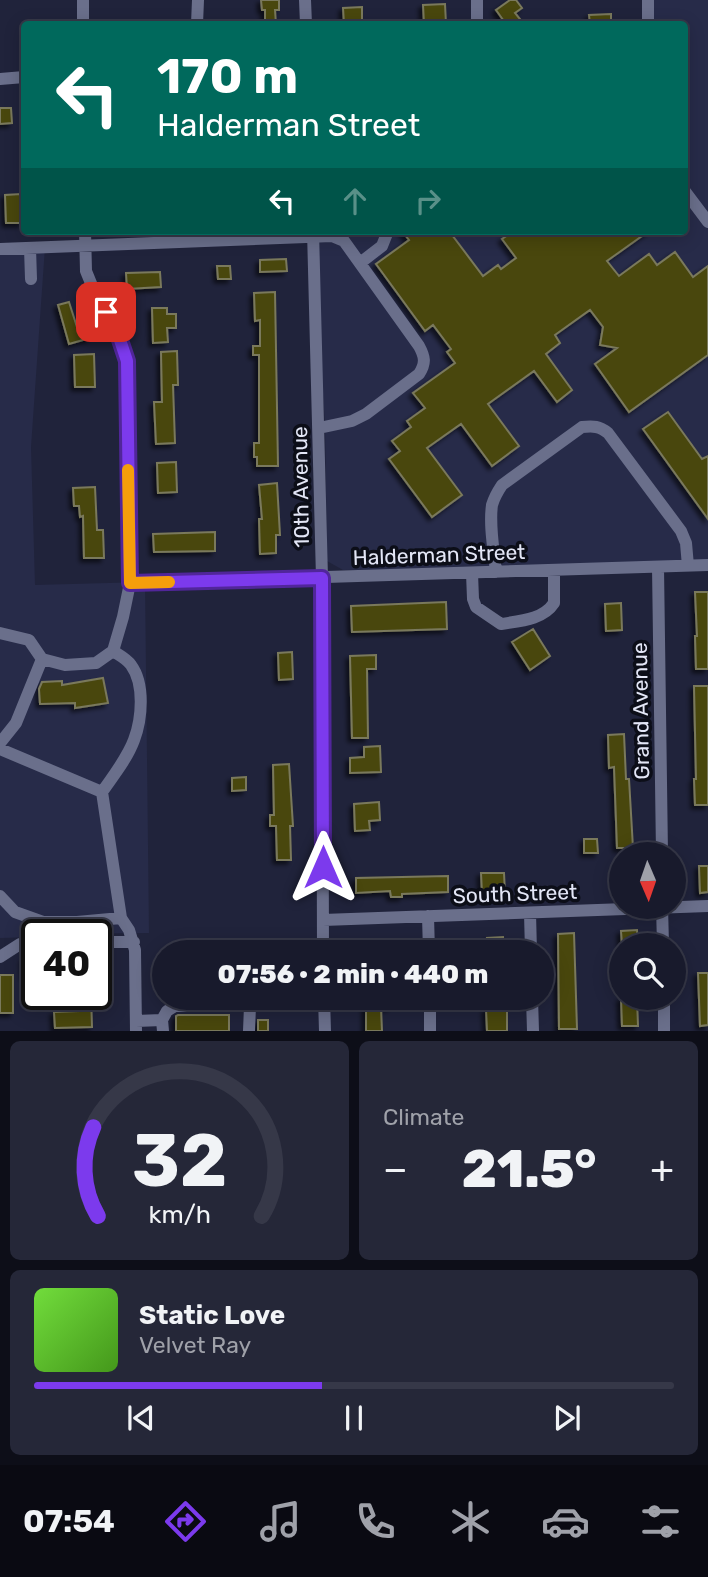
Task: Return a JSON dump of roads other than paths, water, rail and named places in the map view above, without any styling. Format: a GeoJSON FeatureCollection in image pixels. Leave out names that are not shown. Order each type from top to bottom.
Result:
{"type":"FeatureCollection","features":[{"type":"Feature","properties":{"kind":"street"},"geometry":{"type":"LineString","coordinates":[[83,0],[83,21]]}},
{"type":"Feature","properties":{"kind":"street"},"geometry":{"type":"LineString","coordinates":[[197,21],[198,0]]}},
{"type":"Feature","properties":{"kind":"street"},"geometry":{"type":"LineString","coordinates":[[305,0],[306,21]]}},
{"type":"Feature","properties":{"kind":"street"},"geometry":{"type":"LineString","coordinates":[[477,0],[477,21]]}},
{"type":"Feature","properties":{"kind":"street"},"geometry":{"type":"LineString","coordinates":[[648,0],[648,21]]}},
{"type":"Feature","properties":{"kind":"street"},"geometry":{"type":"LineString","coordinates":[[0,79],[21,78]]}},
{"type":"Feature","properties":{"kind":"street"},"geometry":{"type":"LineString","coordinates":[[688,195],[708,222]]}},
{"type":"Feature","properties":{"kind":"street"},"geometry":{"type":"LineString","coordinates":[[0,633],[29,640],[42,659],[65,665],[96,663],[113,651],[123,617],[130,583],[127,361],[115,325],[97,298],[86,271],[85,235]]}},
{"type":"Feature","properties":{"kind":"street"},"geometry":{"type":"LineString","coordinates":[[0,249],[198,236],[256,235]]}},
{"type":"Feature","properties":{"kind":"street","name":"10th Avenue"},"geometry":{"type":"LineString","coordinates":[[313,235],[322,578],[324,940]]}},
{"type":"Feature","properties":{"kind":"street"},"geometry":{"type":"LineString","coordinates":[[318,428],[352,421],[366,414],[419,374],[425,365],[425,356],[419,346],[344,241],[322,235]]}},
{"type":"Feature","properties":{"kind":"street"},"geometry":{"type":"LineString","coordinates":[[360,263],[382,246],[386,235]]}},
{"type":"Feature","properties":{"kind":"street"},"geometry":{"type":"LineString","coordinates":[[30,248],[32,279]]}},
{"type":"Feature","properties":{"kind":"street"},"geometry":{"type":"LineString","coordinates":[[496,572],[492,523],[495,495],[502,485],[582,427],[594,426],[608,433],[681,531],[686,543],[688,566]]}},
{"type":"Feature","properties":{"kind":"street","name":"Halderman Street"},"geometry":{"type":"LineString","coordinates":[[130,583],[708,565]]}},
{"type":"Feature","properties":{"kind":"street","name":"Grand Avenue"},"geometry":{"type":"LineString","coordinates":[[658,567],[662,842]]}},
{"type":"Feature","properties":{"kind":"street"},"geometry":{"type":"LineString","coordinates":[[472,573],[476,607],[500,624],[522,621],[552,607],[554,570]]}},
{"type":"Feature","properties":{"kind":"street"},"geometry":{"type":"LineString","coordinates":[[113,651],[130,664],[138,679],[140,694],[139,720],[134,741],[102,792],[121,918],[134,942],[136,1026],[163,1025],[167,1011],[174,1006],[250,1006],[250,1031]]}},
{"type":"Feature","properties":{"kind":"street"},"geometry":{"type":"LineString","coordinates":[[0,743],[16,723],[42,659]]}},
{"type":"Feature","properties":{"kind":"street"},"geometry":{"type":"LineString","coordinates":[[0,749],[102,792]]}},
{"type":"Feature","properties":{"kind":"street"},"geometry":{"type":"LineString","coordinates":[[0,896],[15,912],[43,922],[121,918]]}},
{"type":"Feature","properties":{"kind":"street","name":"South Street"},"geometry":{"type":"LineString","coordinates":[[686,906],[708,906]]}},
{"type":"Feature","properties":{"kind":"street","name":"South Street"},"geometry":{"type":"LineString","coordinates":[[323,920],[609,909]]}},
{"type":"Feature","properties":{"kind":"street"},"geometry":{"type":"LineString","coordinates":[[530,913],[531,940]]}},
{"type":"Feature","properties":{"kind":"street"},"geometry":{"type":"LineString","coordinates":[[428,916],[429,940]]}},
{"type":"Feature","properties":{"kind":"street"},"geometry":{"type":"LineString","coordinates":[[112,942],[134,942]]}},
{"type":"Feature","properties":{"kind":"street"},"geometry":{"type":"LineString","coordinates":[[0,957],[21,944]]}},
{"type":"Feature","properties":{"kind":"street"},"geometry":{"type":"LineString","coordinates":[[324,1010],[325,1031]]}},
{"type":"Feature","properties":{"kind":"street"},"geometry":{"type":"LineString","coordinates":[[430,1010],[430,1031]]}},
{"type":"Feature","properties":{"kind":"street"},"geometry":{"type":"LineString","coordinates":[[532,1010],[533,1031]]}},
{"type":"Feature","properties":{"kind":"street"},"geometry":{"type":"LineString","coordinates":[[664,1010],[664,1031]]}}]}
